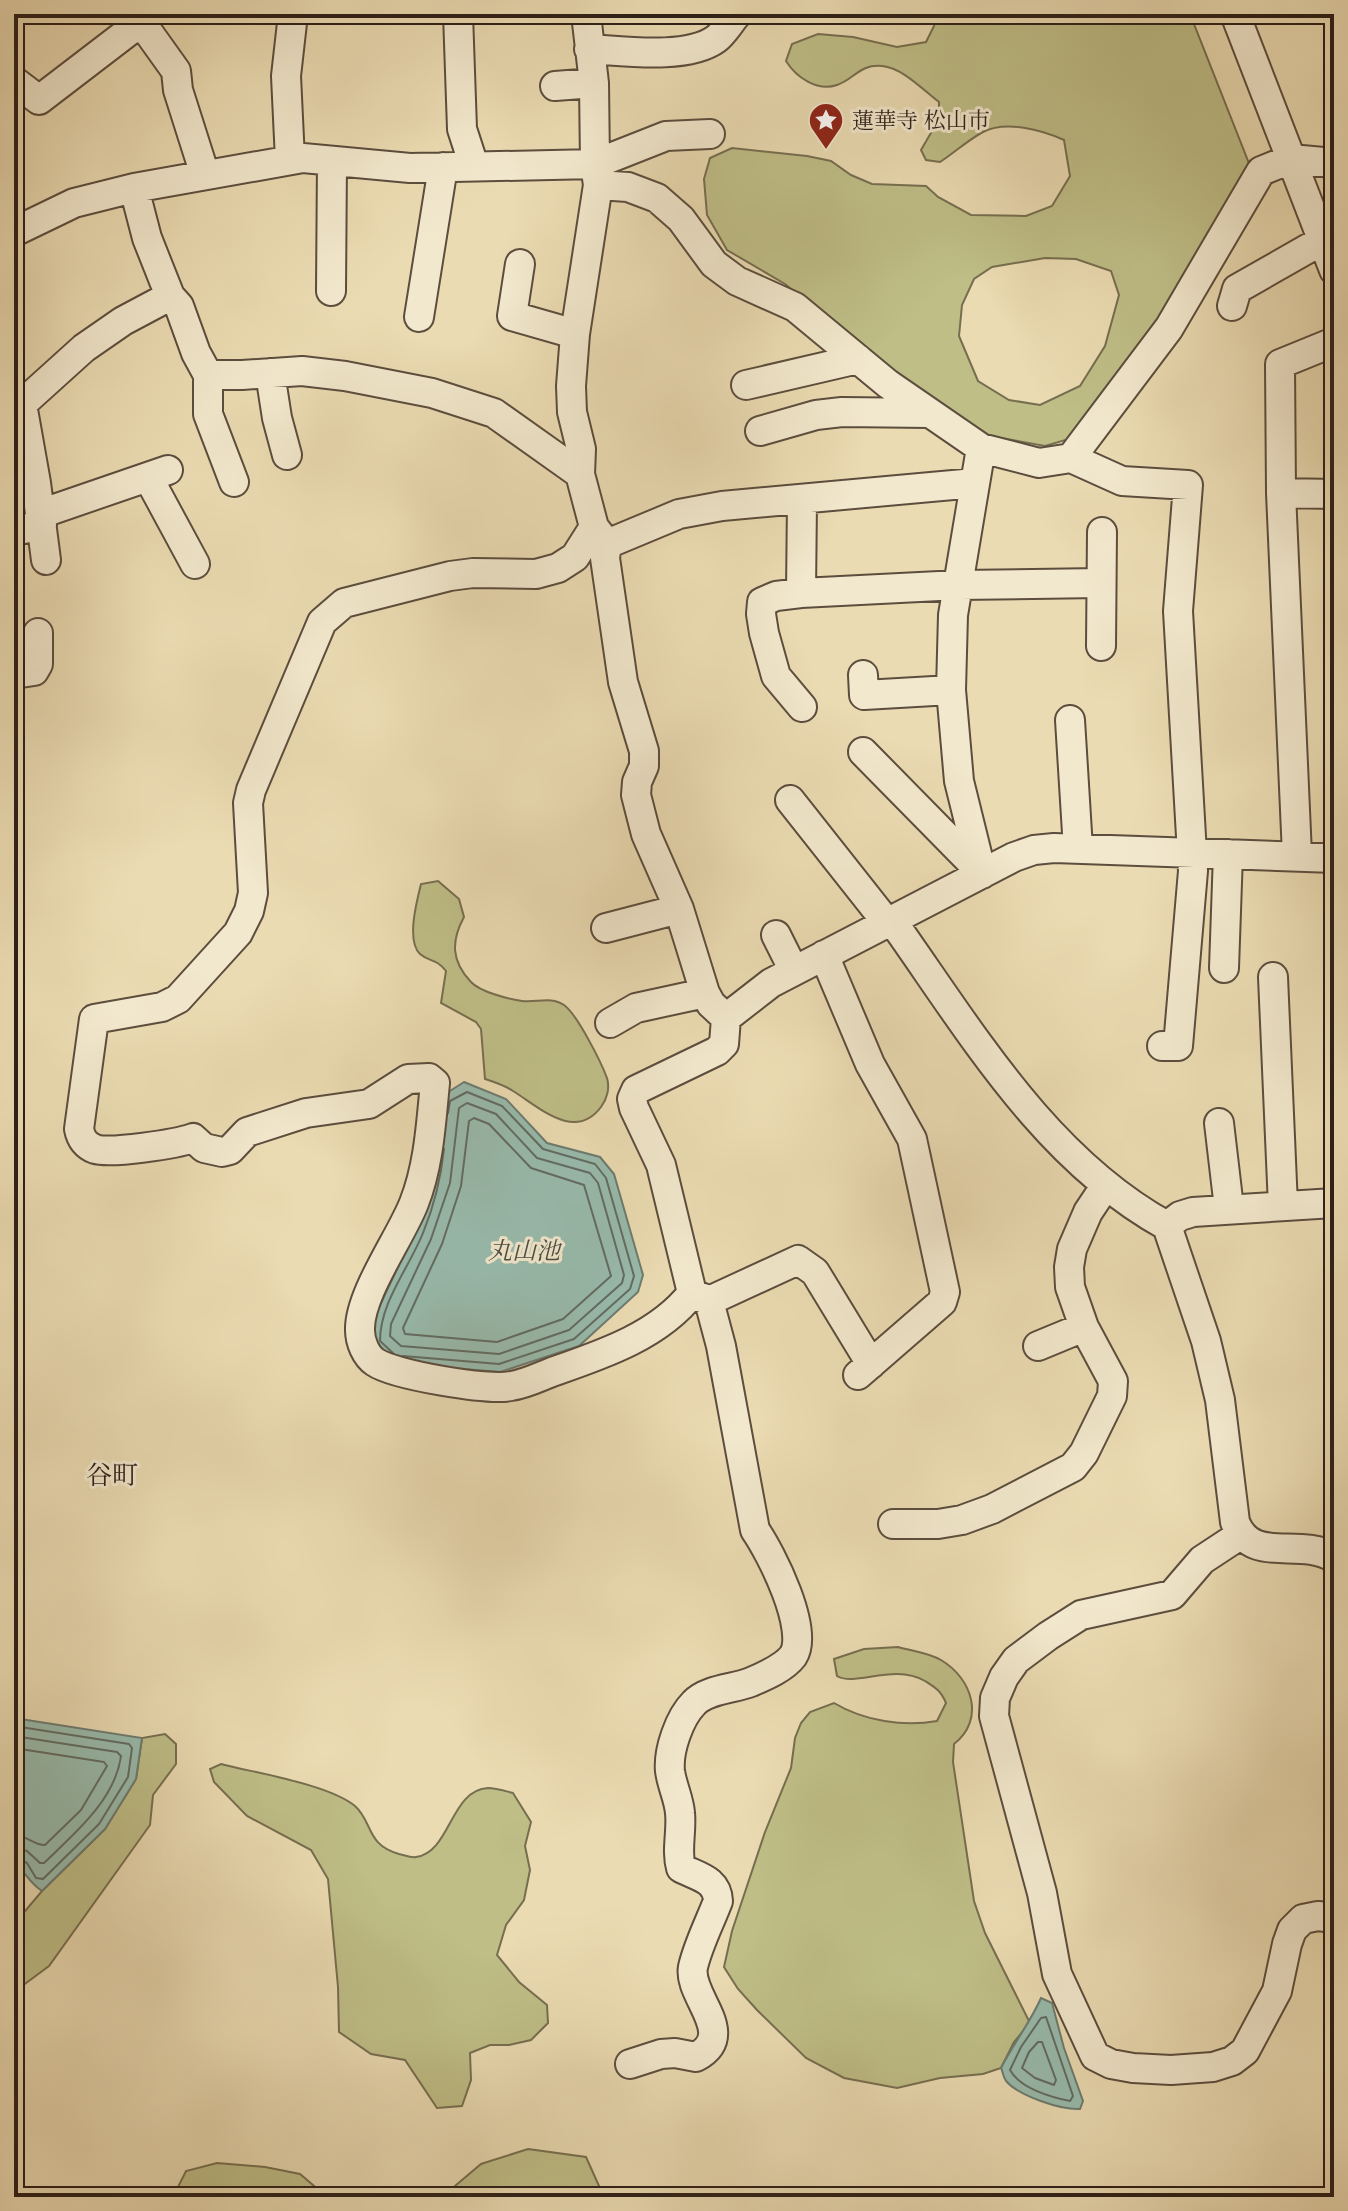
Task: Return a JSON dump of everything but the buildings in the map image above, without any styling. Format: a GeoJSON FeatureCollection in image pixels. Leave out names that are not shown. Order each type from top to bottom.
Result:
{"type":"FeatureCollection","features":[{"type":"Feature","properties":{"kind":"street"},"geometry":{"type":"LineString","coordinates":[[290,160],[286,76],[293,14]]}},
{"type":"Feature","properties":{"kind":"street"},"geometry":{"type":"LineString","coordinates":[[458,14],[462,129],[474,166]]}},
{"type":"Feature","properties":{"kind":"street"},"geometry":{"type":"LineString","coordinates":[[586,14],[594,83],[596,174],[575,334],[572,412],[581,449],[580,474],[600,536],[623,682],[644,751],[644,766],[637,782],[636,795],[646,834],[679,909],[705,993],[711,1004],[726,1018]]}},
{"type":"Feature","properties":{"kind":"street"},"geometry":{"type":"LineString","coordinates":[[589,49],[668,52],[696,48],[716,39],[737,14]]}},
{"type":"Feature","properties":{"kind":"street"},"geometry":{"type":"LineString","coordinates":[[1235,14],[1334,270]]}},
{"type":"Feature","properties":{"kind":"street"},"geometry":{"type":"LineString","coordinates":[[14,81],[39,100],[133,28],[146,29],[176,71],[178,90],[205,175]]}},
{"type":"Feature","properties":{"kind":"street"},"geometry":{"type":"LineString","coordinates":[[555,86],[594,83]]}},
{"type":"Feature","properties":{"kind":"street"},"geometry":{"type":"LineString","coordinates":[[596,174],[666,136],[710,134]]}},
{"type":"Feature","properties":{"kind":"street"},"geometry":{"type":"LineString","coordinates":[[14,232],[74,203],[134,188],[303,158],[410,168],[474,166],[596,174],[657,198],[681,219],[714,264],[737,281],[795,307],[858,359],[981,448],[1039,463],[1071,458],[1122,481],[1188,485],[1178,611],[1193,871],[1177,968],[1178,1046],[1162,1046]]}},
{"type":"Feature","properties":{"kind":"street"},"geometry":{"type":"LineString","coordinates":[[1071,458],[1169,328],[1261,171],[1291,159],[1334,163]]}},
{"type":"Feature","properties":{"kind":"street"},"geometry":{"type":"LineString","coordinates":[[331,291],[332,161]]}},
{"type":"Feature","properties":{"kind":"street"},"geometry":{"type":"LineString","coordinates":[[419,317],[443,167]]}},
{"type":"Feature","properties":{"kind":"street"},"geometry":{"type":"LineString","coordinates":[[134,188],[147,238],[170,296],[179,306],[196,353],[208,375],[208,414],[234,482]]}},
{"type":"Feature","properties":{"kind":"street"},"geometry":{"type":"LineString","coordinates":[[1232,306],[1237,289],[1323,240]]}},
{"type":"Feature","properties":{"kind":"street"},"geometry":{"type":"LineString","coordinates":[[520,264],[512,316],[575,334]]}},
{"type":"Feature","properties":{"kind":"street"},"geometry":{"type":"LineString","coordinates":[[46,560],[18,404],[84,348],[123,321],[170,296]]}},
{"type":"Feature","properties":{"kind":"street"},"geometry":{"type":"LineString","coordinates":[[1297,855],[1281,493],[1280,364],[1334,342]]}},
{"type":"Feature","properties":{"kind":"street"},"geometry":{"type":"LineString","coordinates":[[746,385],[858,359]]}},
{"type":"Feature","properties":{"kind":"street"},"geometry":{"type":"LineString","coordinates":[[208,375],[302,371],[432,393],[494,413],[580,474]]}},
{"type":"Feature","properties":{"kind":"street"},"geometry":{"type":"LineString","coordinates":[[270,373],[287,455]]}},
{"type":"Feature","properties":{"kind":"street"},"geometry":{"type":"LineString","coordinates":[[760,431],[816,415],[842,412],[930,413]]}},
{"type":"Feature","properties":{"kind":"street"},"geometry":{"type":"LineString","coordinates":[[981,448],[953,615],[951,690],[959,781],[982,874]]}},
{"type":"Feature","properties":{"kind":"street"},"geometry":{"type":"LineString","coordinates":[[14,531],[158,474],[195,564]]}},
{"type":"Feature","properties":{"kind":"street"},"geometry":{"type":"LineString","coordinates":[[824,955],[870,1064],[912,1139],[945,1292],[942,1302],[865,1370],[815,1272],[798,1260],[700,1297],[609,1352],[510,1387],[400,1373],[373,1361],[363,1347],[360,1331],[362,1316],[414,1204],[426,1163],[435,1083],[429,1078],[408,1079],[369,1104],[306,1113],[247,1132],[230,1150],[222,1152],[204,1148],[193,1138],[111,1151],[96,1149],[86,1144],[79,1129],[94,1019],[162,1007],[178,999],[238,933],[249,911],[253,893],[248,803],[251,790],[322,622],[344,603],[450,576],[473,573],[536,574],[558,568],[600,536],[679,514],[722,506],[975,483]]}},
{"type":"Feature","properties":{"kind":"street"},"geometry":{"type":"LineString","coordinates":[[1281,493],[1334,494]]}},
{"type":"Feature","properties":{"kind":"street"},"geometry":{"type":"LineString","coordinates":[[801,593],[802,500]]}},
{"type":"Feature","properties":{"kind":"street"},"geometry":{"type":"LineString","coordinates":[[1101,646],[1102,532]]}},
{"type":"Feature","properties":{"kind":"street"},"geometry":{"type":"LineString","coordinates":[[802,707],[776,676],[761,614],[762,602],[776,596],[959,585],[1100,583]]}},
{"type":"Feature","properties":{"kind":"street"},"geometry":{"type":"LineString","coordinates":[[14,674],[34,671],[38,664],[38,633]]}},
{"type":"Feature","properties":{"kind":"street"},"geometry":{"type":"LineString","coordinates":[[863,675],[864,695],[951,690]]}},
{"type":"Feature","properties":{"kind":"street"},"geometry":{"type":"LineString","coordinates":[[1070,720],[1078,849]]}},
{"type":"Feature","properties":{"kind":"street"},"geometry":{"type":"LineString","coordinates":[[863,752],[982,874]]}},
{"type":"Feature","properties":{"kind":"street"},"geometry":{"type":"LineString","coordinates":[[790,800],[891,923],[1028,1110],[1106,1185],[1167,1226],[1206,1341],[1220,1400],[1235,1522],[1240,1535],[1251,1544],[1263,1548],[1307,1547],[1334,1558]]}},
{"type":"Feature","properties":{"kind":"street"},"geometry":{"type":"LineString","coordinates":[[630,2064],[661,2054],[696,2057],[704,2053],[712,2038],[713,2024],[693,1982],[693,1967],[718,1901],[717,1890],[710,1881],[681,1868],[678,1856],[680,1811],[670,1772],[670,1756],[682,1721],[694,1702],[704,1696],[751,1682],[781,1667],[793,1655],[797,1644],[796,1624],[791,1610],[768,1549],[755,1530],[721,1346],[700,1297],[661,1165],[634,1108],[632,1099],[636,1090],[717,1051],[724,1044],[726,1018],[771,983],[1014,857],[1034,850],[1334,858]]}},
{"type":"Feature","properties":{"kind":"street"},"geometry":{"type":"LineString","coordinates":[[1224,968],[1228,854]]}},
{"type":"Feature","properties":{"kind":"street"},"geometry":{"type":"LineString","coordinates":[[606,928],[679,909]]}},
{"type":"Feature","properties":{"kind":"street"},"geometry":{"type":"LineString","coordinates":[[776,935],[794,971]]}},
{"type":"Feature","properties":{"kind":"street"},"geometry":{"type":"LineString","coordinates":[[1273,977],[1283,1206]]}},
{"type":"Feature","properties":{"kind":"street"},"geometry":{"type":"LineString","coordinates":[[610,1023],[636,1008],[705,993]]}},
{"type":"Feature","properties":{"kind":"street"},"geometry":{"type":"LineString","coordinates":[[1219,1123],[1229,1208]]}},
{"type":"Feature","properties":{"kind":"street"},"geometry":{"type":"LineString","coordinates":[[893,1524],[938,1524],[962,1520],[992,1509],[1073,1467],[1084,1453],[1112,1396],[1113,1381],[1084,1327],[1070,1287],[1069,1267],[1072,1249],[1088,1212],[1106,1185]]}},
{"type":"Feature","properties":{"kind":"street"},"geometry":{"type":"LineString","coordinates":[[1167,1226],[1180,1216],[1193,1212],[1334,1203]]}},
{"type":"Feature","properties":{"kind":"street"},"geometry":{"type":"LineString","coordinates":[[1038,1346],[1084,1327]]}},
{"type":"Feature","properties":{"kind":"street"},"geometry":{"type":"LineString","coordinates":[[1240,1535],[1202,1560],[1172,1595],[1081,1615],[1016,1660],[999,1688],[994,1716],[1042,1893],[1057,1974],[1095,2056],[1111,2064],[1133,2068],[1191,2070],[1213,2067],[1232,2061],[1245,2051],[1277,1991],[1292,1930],[1303,1919],[1318,1916],[1334,1918]]}},
{"type":"Feature","properties":{"kind":"shaded area"},"geometry":{"type":"Polygon","coordinates":[[[935,14],[1190,14],[1250,166],[1160,323],[1069,439],[1045,446],[990,436],[918,390],[785,284],[727,250],[707,215],[704,179],[710,158],[732,148],[831,161],[851,175],[872,184],[926,186],[938,197],[971,215],[1026,216],[1052,206],[1070,176],[1064,140],[1035,130],[992,128],[940,162],[926,160],[921,150],[939,119],[939,102],[912,80],[890,68],[874,66],[837,85],[815,85],[801,77],[786,61],[792,44],[818,34],[853,37],[897,47],[926,42],[934,26],[935,14]],[[1045,258],[992,267],[974,279],[962,305],[959,336],[978,381],[1009,400],[1040,405],[1080,386],[1105,346],[1119,295],[1111,271],[1076,259],[1045,258]]]}},
{"type":"Feature","properties":{"kind":"shaded area"},"geometry":{"type":"Polygon","coordinates":[[[438,881],[459,899],[464,917],[457,934],[455,951],[464,974],[475,986],[510,999],[559,1002],[575,1018],[608,1082],[605,1100],[591,1117],[580,1122],[557,1118],[510,1089],[485,1079],[481,1029],[476,1022],[441,1003],[446,971],[420,954],[414,940],[414,920],[421,884],[438,881]]]}},
{"type":"Feature","properties":{"kind":"shaded area"},"geometry":{"type":"Polygon","coordinates":[[[898,1647],[941,1660],[961,1678],[971,1700],[970,1723],[954,1744],[953,1762],[974,1901],[985,1933],[1030,2023],[1014,2042],[1001,2068],[983,2074],[940,2078],[897,2088],[844,2078],[806,2058],[738,1989],[724,1967],[732,1931],[765,1832],[791,1768],[795,1738],[810,1712],[834,1703],[884,1721],[937,1721],[946,1703],[938,1690],[925,1681],[900,1674],[854,1679],[837,1676],[834,1659],[864,1649],[898,1647]]]}},
{"type":"Feature","properties":{"kind":"shaded area"},"geometry":{"type":"Polygon","coordinates":[[[165,1734],[176,1744],[176,1764],[153,1795],[150,1825],[49,1966],[18,1989],[14,2000],[14,1924],[42,1891],[105,1829],[136,1779],[142,1738],[165,1734]]]}},
{"type":"Feature","properties":{"kind":"shaded area"},"geometry":{"type":"Polygon","coordinates":[[[221,1764],[310,1785],[343,1798],[361,1812],[381,1845],[412,1857],[428,1853],[437,1844],[458,1809],[475,1791],[491,1788],[513,1793],[531,1822],[525,1846],[530,1870],[524,1900],[506,1925],[497,1955],[519,1982],[547,2005],[548,2023],[531,2040],[490,2045],[470,2053],[471,2080],[462,2106],[437,2108],[405,2060],[371,2054],[339,2032],[328,1879],[311,1850],[247,1816],[214,1782],[210,1769],[221,1764]]]}},
{"type":"Feature","properties":{"kind":"shaded area"},"geometry":{"type":"Polygon","coordinates":[[[528,2149],[586,2157],[604,2197],[447,2197],[449,2191],[481,2164],[528,2149]]]}},
{"type":"Feature","properties":{"kind":"shaded area"},"geometry":{"type":"Polygon","coordinates":[[[217,2163],[300,2174],[327,2197],[173,2197],[186,2171],[217,2163]]]}},
{"type":"Feature","properties":{"kind":"water","name":"丸山池"},"geometry":{"type":"Polygon","coordinates":[[[464,1082],[506,1099],[547,1143],[600,1157],[614,1174],[643,1275],[638,1292],[579,1346],[500,1372],[393,1363],[371,1345],[373,1320],[415,1231],[442,1096],[464,1082]]]}},
{"type":"Feature","properties":{"kind":"water"},"geometry":{"type":"Polygon","coordinates":[[[14,1718],[142,1738],[136,1779],[105,1829],[42,1891],[14,1863],[14,1718]]]}},
{"type":"Feature","properties":{"kind":"water"},"geometry":{"type":"Polygon","coordinates":[[[1041,1998],[1052,2003],[1083,2101],[1080,2109],[1030,2097],[1006,2081],[1001,2068],[1041,1998]]]}},
{"type":"Feature","properties":{"kind":"place","name":"蓮華寺 松山市"},"geometry":{"type":"Point","coordinates":[826,151]}},
{"type":"Feature","properties":{"kind":"district","name":"谷町"},"geometry":{"type":"Point","coordinates":[112,1475]}}]}
